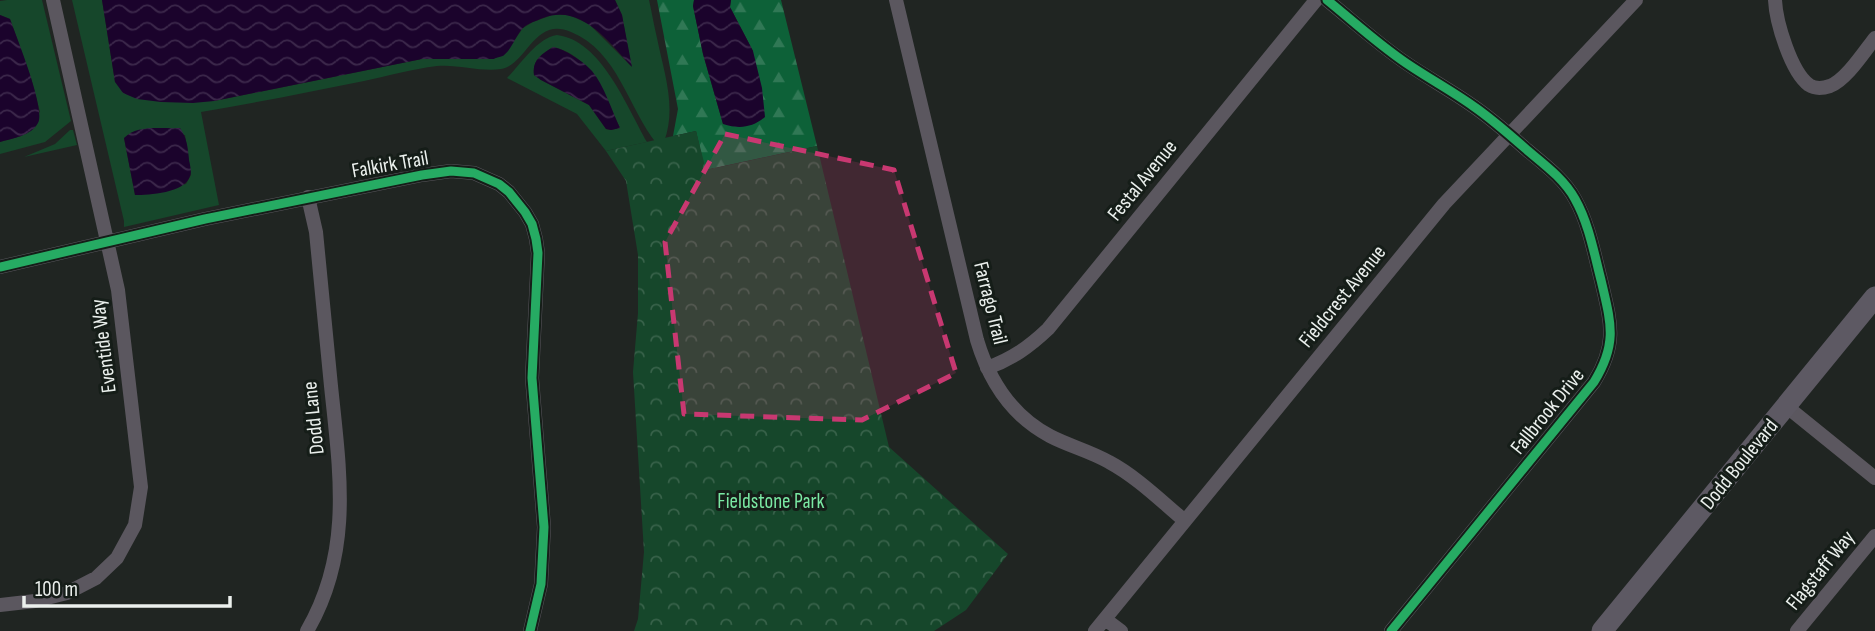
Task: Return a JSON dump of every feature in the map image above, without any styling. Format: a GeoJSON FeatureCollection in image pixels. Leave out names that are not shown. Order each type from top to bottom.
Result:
{"type":"FeatureCollection","features":[{"type":"Feature","properties":{"kind":"street","name":"Eventide Way"},"geometry":{"type":"LineString","coordinates":[[0,605],[35,601],[67,593],[96,578],[117,558],[135,525],[141,487],[118,290],[53,0]]}},
{"type":"Feature","properties":{"kind":"street","name":"Farrago Trail"},"geometry":{"type":"LineString","coordinates":[[896,0],[974,326],[987,368],[1003,395],[1037,429],[1109,462],[1185,521]]}},
{"type":"Feature","properties":{"kind":"street","name":"Festal Avenue"},"geometry":{"type":"LineString","coordinates":[[987,368],[1021,353],[1048,329],[1315,0]]}},
{"type":"Feature","properties":{"kind":"street","name":"Fallbrook Drive"},"geometry":{"type":"LineString","coordinates":[[1327,0],[1405,62],[1475,107],[1563,182],[1583,215],[1611,333],[1603,368],[1594,383],[1391,631]]}},
{"type":"Feature","properties":{"kind":"street","name":"Fieldcrest Avenue"},"geometry":{"type":"LineString","coordinates":[[1095,631],[1444,204],[1636,0]]}},
{"type":"Feature","properties":{"kind":"street"},"geometry":{"type":"LineString","coordinates":[[1775,0],[1776,16],[1785,47],[1810,86],[1828,87],[1836,83],[1875,38]]}},
{"type":"Feature","properties":{"kind":"street","name":"Falkirk Trail"},"geometry":{"type":"LineString","coordinates":[[0,267],[308,197],[441,172],[474,173],[499,184],[509,192],[532,224],[538,253],[532,378],[544,527],[541,584],[530,631]]}},
{"type":"Feature","properties":{"kind":"street","name":"Dodd Lane"},"geometry":{"type":"LineString","coordinates":[[307,631],[329,584],[338,541],[341,496],[316,232],[308,197]]}},
{"type":"Feature","properties":{"kind":"street","name":"Dodd Boulevard"},"geometry":{"type":"LineString","coordinates":[[1602,631],[1875,297]]}},
{"type":"Feature","properties":{"kind":"street"},"geometry":{"type":"LineString","coordinates":[[1786,405],[1875,478]]}},
{"type":"Feature","properties":{"kind":"street","name":"Flagstaff Way"},"geometry":{"type":"LineString","coordinates":[[1797,631],[1875,536]]}},
{"type":"Feature","properties":{"kind":"street"},"geometry":{"type":"LineString","coordinates":[[1105,618],[1121,631]]}},
{"type":"Feature","properties":{"kind":"highlighted area"},"geometry":{"type":"Polygon","coordinates":[[[725,134],[894,170],[956,373],[862,420],[684,414],[665,242],[725,134]]]}},
{"type":"Feature","properties":{"kind":"green space"},"geometry":{"type":"Polygon","coordinates":[[[42,0],[71,121],[45,142],[0,154],[0,142],[21,136],[40,112],[10,19],[0,15],[0,1],[42,0]]]}},
{"type":"Feature","properties":{"kind":"green space"},"geometry":{"type":"Polygon","coordinates":[[[72,0],[102,0],[115,82],[161,102],[214,101],[422,59],[494,58],[504,55],[523,28],[555,14],[569,15],[589,24],[631,66],[622,15],[615,0],[649,0],[668,90],[668,129],[664,142],[657,144],[647,130],[621,82],[600,52],[571,32],[548,30],[510,66],[501,69],[428,67],[201,112],[219,205],[124,227],[72,0]],[[185,135],[124,138],[135,195],[186,184],[191,175],[185,135]]]}},
{"type":"Feature","properties":{"kind":"green space"},"geometry":{"type":"Polygon","coordinates":[[[657,0],[694,0],[703,54],[723,124],[753,51],[730,7],[731,0],[781,0],[817,146],[705,170],[696,131],[673,136],[678,109],[657,0]]]}},
{"type":"Feature","properties":{"kind":"green space"},"geometry":{"type":"Polygon","coordinates":[[[557,35],[573,40],[600,62],[647,142],[606,151],[577,114],[507,78],[536,46],[557,35]],[[553,47],[538,58],[534,75],[589,105],[606,129],[620,128],[595,78],[577,58],[553,47]]]}},
{"type":"Feature","properties":{"kind":"green space"},"geometry":{"type":"Polygon","coordinates":[[[73,130],[77,145],[24,157],[55,144],[73,130]]]}},
{"type":"Feature","properties":{"kind":"green space","name":"Fieldstone Park"},"geometry":{"type":"Polygon","coordinates":[[[696,131],[706,170],[817,146],[889,447],[1008,554],[966,610],[934,631],[634,631],[638,619],[644,552],[633,372],[638,313],[638,255],[626,181],[606,151],[696,131]]]}},
{"type":"Feature","properties":{"kind":"water"},"geometry":{"type":"Polygon","coordinates":[[[102,0],[615,0],[622,15],[632,67],[604,37],[582,20],[557,15],[525,26],[507,52],[494,59],[422,59],[214,101],[193,103],[137,99],[123,93],[115,82],[102,0]]]}},
{"type":"Feature","properties":{"kind":"water"},"geometry":{"type":"Polygon","coordinates":[[[694,0],[731,0],[730,7],[753,51],[762,88],[765,117],[755,123],[740,127],[723,124],[703,54],[694,0]]]}},
{"type":"Feature","properties":{"kind":"water"},"geometry":{"type":"Polygon","coordinates":[[[0,15],[10,19],[34,88],[39,115],[38,123],[31,131],[0,142],[0,15]]]}},
{"type":"Feature","properties":{"kind":"water"},"geometry":{"type":"Polygon","coordinates":[[[553,47],[574,56],[592,71],[620,128],[606,129],[589,105],[534,75],[536,62],[553,47]]]}},
{"type":"Feature","properties":{"kind":"water"},"geometry":{"type":"Polygon","coordinates":[[[180,128],[187,143],[191,168],[187,182],[166,192],[135,195],[124,138],[142,129],[180,128]]]}},
{"type":"Feature","properties":{"kind":"cycle path"},"geometry":{"type":"LineString","coordinates":[[1327,0],[1396,56],[1487,116],[1565,185],[1575,199],[1588,228],[1610,321],[1607,356],[1594,382],[1391,631]]}},
{"type":"Feature","properties":{"kind":"cycle path"},"geometry":{"type":"LineString","coordinates":[[0,267],[205,219],[422,175],[451,171],[474,173],[499,184],[509,192],[532,224],[538,253],[532,378],[544,527],[541,584],[530,631]]}}]}
